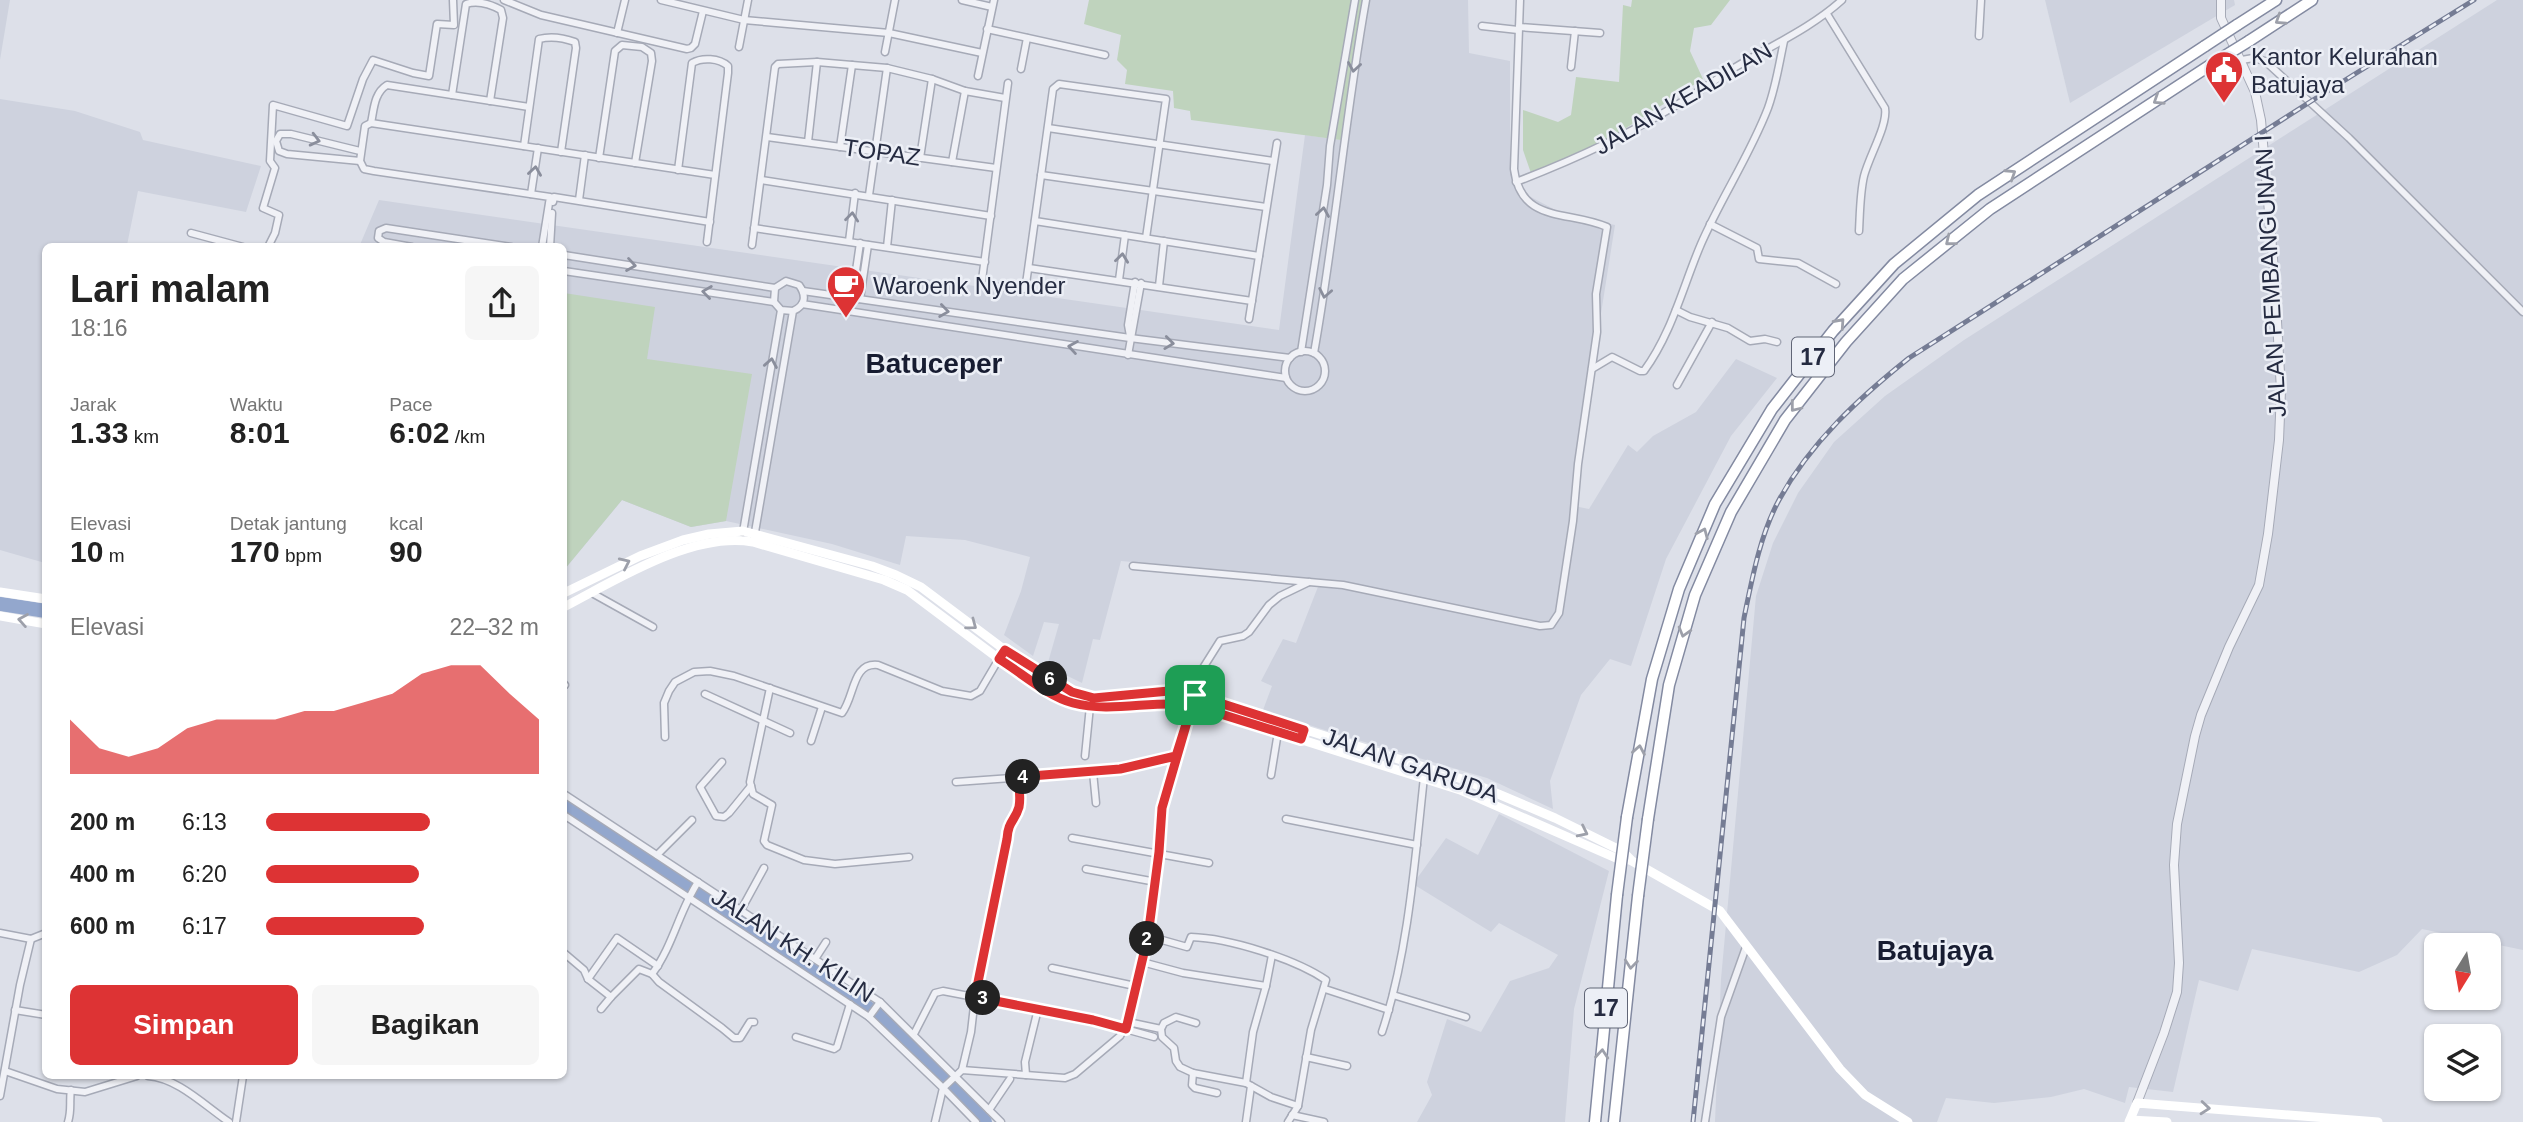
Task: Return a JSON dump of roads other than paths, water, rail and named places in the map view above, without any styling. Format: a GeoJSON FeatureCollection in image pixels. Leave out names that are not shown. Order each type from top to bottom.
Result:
{"type":"FeatureCollection","features":[{"type":"Feature","properties":{"kind":"highway","name":"17"},"geometry":{"type":"LineString","coordinates":[[1595,1122],[1627,817],[1652,679],[1679,589],[1715,504],[1772,409],[1833,331],[1894,264],[1978,195],[2276,0]]}},
{"type":"Feature","properties":{"kind":"highway","name":"17"},"geometry":{"type":"LineString","coordinates":[[1614,1122],[1638,896],[1669,685],[1695,595],[1731,512],[1785,420],[1846,342],[1903,279],[1990,209],[2312,0]]}},
{"type":"Feature","properties":{"kind":"main road","name":"JALAN GARUDA"},"geometry":{"type":"LineString","coordinates":[[567,592],[640,556],[683,540],[709,534],[742,535],[872,566],[896,575],[920,587],[1005,650],[1072,692],[1094,698],[1169,691],[1278,732],[1303,734]]}},
{"type":"Feature","properties":{"kind":"main road","name":"JALAN GARUDA"},"geometry":{"type":"LineString","coordinates":[[567,606],[687,548],[742,535]]}},
{"type":"Feature","properties":{"kind":"main road","name":"JALAN GARUDA"},"geometry":{"type":"LineString","coordinates":[[754,538],[907,590],[999,659],[1071,702],[1090,706],[1193,700],[1303,734],[1460,790],[1618,859],[1632,861]]}},
{"type":"Feature","properties":{"kind":"main road"},"geometry":{"type":"LineString","coordinates":[[0,593],[42,598]]}},
{"type":"Feature","properties":{"kind":"main road"},"geometry":{"type":"LineString","coordinates":[[0,615],[42,623]]}},
{"type":"Feature","properties":{"kind":"main road","name":"JALAN GARUDA"},"geometry":{"type":"LineString","coordinates":[[1335,745],[1465,780],[1555,818],[1622,850],[1632,861],[1720,911],[1840,1069],[1865,1095],[1908,1122]]}},
{"type":"Feature","properties":{"kind":"main road"},"geometry":{"type":"LineString","coordinates":[[1460,790],[1465,780]]}},
{"type":"Feature","properties":{"kind":"main road"},"geometry":{"type":"LineString","coordinates":[[1549,829],[1555,818]]}},
{"type":"Feature","properties":{"kind":"main road","name":"JALAN PEMBANGUNAN I"},"geometry":{"type":"LineString","coordinates":[[2129,1121],[2137,1103]]}},
{"type":"Feature","properties":{"kind":"main road"},"geometry":{"type":"LineString","coordinates":[[2137,1103],[2378,1122]]}},
{"type":"Feature","properties":{"kind":"main road"},"geometry":{"type":"LineString","coordinates":[[2129,1121],[2167,1122]]}},
{"type":"Feature","properties":{"kind":"street"},"geometry":{"type":"LineString","coordinates":[[270,243],[279,215],[263,208],[275,168],[270,162],[274,106],[347,126],[363,79],[373,60],[413,74],[429,76],[437,24],[454,25],[453,0]]}},
{"type":"Feature","properties":{"kind":"street"},"geometry":{"type":"LineString","coordinates":[[453,95],[466,4],[473,0],[501,10],[503,19],[491,101]]}},
{"type":"Feature","properties":{"kind":"street"},"geometry":{"type":"LineString","coordinates":[[504,0],[529,12],[691,48],[704,11]]}},
{"type":"Feature","properties":{"kind":"street"},"geometry":{"type":"LineString","coordinates":[[617,33],[625,0]]}},
{"type":"Feature","properties":{"kind":"street"},"geometry":{"type":"LineString","coordinates":[[661,0],[744,20],[889,33],[982,53]]}},
{"type":"Feature","properties":{"kind":"street"},"geometry":{"type":"LineString","coordinates":[[739,47],[748,0]]}},
{"type":"Feature","properties":{"kind":"street"},"geometry":{"type":"LineString","coordinates":[[885,52],[895,0]]}},
{"type":"Feature","properties":{"kind":"street"},"geometry":{"type":"LineString","coordinates":[[962,0],[993,3],[978,76]]}},
{"type":"Feature","properties":{"kind":"street"},"geometry":{"type":"LineString","coordinates":[[1301,352],[1327,185],[1330,146],[1355,0]]}},
{"type":"Feature","properties":{"kind":"street"},"geometry":{"type":"LineString","coordinates":[[1314,353],[1328,276],[1366,0]]}},
{"type":"Feature","properties":{"kind":"street"},"geometry":{"type":"LineString","coordinates":[[1133,566],[1343,585],[1540,626],[1552,625],[1562,600],[1597,332],[1596,295],[1606,227],[1598,223],[1570,219],[1530,205],[1519,193],[1514,169],[1520,0]]}},
{"type":"Feature","properties":{"kind":"street","name":"JALAN KEADILAN"},"geometry":{"type":"LineString","coordinates":[[1516,182],[1622,136],[1784,41],[1826,14],[1842,0]]}},
{"type":"Feature","properties":{"kind":"street"},"geometry":{"type":"LineString","coordinates":[[1979,36],[1980,0]]}},
{"type":"Feature","properties":{"kind":"street","name":"JALAN PEMBANGUNAN I"},"geometry":{"type":"LineString","coordinates":[[2137,1103],[2177,992],[2179,963],[2174,865],[2178,824],[2195,736],[2229,647],[2259,585],[2279,440],[2281,390],[2261,120],[2255,92],[2221,18],[2221,0]]}},
{"type":"Feature","properties":{"kind":"street"},"geometry":{"type":"LineString","coordinates":[[1826,14],[1885,108],[1887,118],[1871,152],[1863,179],[1859,231]]}},
{"type":"Feature","properties":{"kind":"street"},"geometry":{"type":"LineString","coordinates":[[1482,26],[1600,33]]}},
{"type":"Feature","properties":{"kind":"street"},"geometry":{"type":"LineString","coordinates":[[988,29],[1105,55]]}},
{"type":"Feature","properties":{"kind":"street"},"geometry":{"type":"LineString","coordinates":[[1571,67],[1575,31]]}},
{"type":"Feature","properties":{"kind":"street"},"geometry":{"type":"LineString","coordinates":[[524,146],[539,40],[547,37],[575,42],[576,48],[561,152]]}},
{"type":"Feature","properties":{"kind":"street"},"geometry":{"type":"LineString","coordinates":[[1021,69],[1027,38]]}},
{"type":"Feature","properties":{"kind":"street"},"geometry":{"type":"LineString","coordinates":[[1592,369],[1612,358],[1644,371],[1652,361],[1710,225],[1767,111],[1779,76],[1784,41]]}},
{"type":"Feature","properties":{"kind":"street"},"geometry":{"type":"LineString","coordinates":[[599,158],[615,51],[622,45],[642,47],[651,53],[652,61],[635,163]]}},
{"type":"Feature","properties":{"kind":"street"},"geometry":{"type":"LineString","coordinates":[[678,170],[692,63],[699,58],[723,62],[728,66],[728,73],[707,242]]}},
{"type":"Feature","properties":{"kind":"street"},"geometry":{"type":"LineString","coordinates":[[2242,60],[2253,58],[2265,61],[2349,138],[2523,312]]}},
{"type":"Feature","properties":{"kind":"street"},"geometry":{"type":"LineString","coordinates":[[752,245],[775,67],[783,62],[887,68],[932,79],[965,91],[1005,98]]}},
{"type":"Feature","properties":{"kind":"street"},"geometry":{"type":"LineString","coordinates":[[807,142],[817,62]]}},
{"type":"Feature","properties":{"kind":"street"},"geometry":{"type":"LineString","coordinates":[[840,147],[852,65]]}},
{"type":"Feature","properties":{"kind":"street"},"geometry":{"type":"LineString","coordinates":[[869,195],[887,68]]}},
{"type":"Feature","properties":{"kind":"street"},"geometry":{"type":"LineString","coordinates":[[920,158],[932,79]]}},
{"type":"Feature","properties":{"kind":"street"},"geometry":{"type":"LineString","coordinates":[[982,280],[1008,83]]}},
{"type":"Feature","properties":{"kind":"street"},"geometry":{"type":"LineString","coordinates":[[996,287],[1024,289],[1053,89],[1059,84],[1166,99],[1146,238]]}},
{"type":"Feature","properties":{"kind":"street"},"geometry":{"type":"LineString","coordinates":[[371,123],[380,89],[387,85],[529,107]]}},
{"type":"Feature","properties":{"kind":"street"},"geometry":{"type":"LineString","coordinates":[[952,162],[965,91]]}},
{"type":"Feature","properties":{"kind":"street"},"geometry":{"type":"LineString","coordinates":[[550,243],[550,197],[364,169],[360,162],[360,152],[365,126],[371,123],[715,175]]}},
{"type":"Feature","properties":{"kind":"street"},"geometry":{"type":"LineString","coordinates":[[1048,128],[1273,161]]}},
{"type":"Feature","properties":{"kind":"street"},"geometry":{"type":"LineString","coordinates":[[360,152],[291,134],[280,134],[276,141],[279,151],[287,154],[360,162]]}},
{"type":"Feature","properties":{"kind":"street","name":"TOPAZ"},"geometry":{"type":"LineString","coordinates":[[767,137],[996,168]]}},
{"type":"Feature","properties":{"kind":"street"},"geometry":{"type":"LineString","coordinates":[[1249,319],[1277,143]]}},
{"type":"Feature","properties":{"kind":"street"},"geometry":{"type":"LineString","coordinates":[[531,194],[538,148]]}},
{"type":"Feature","properties":{"kind":"street"},"geometry":{"type":"LineString","coordinates":[[579,200],[585,155]]}},
{"type":"Feature","properties":{"kind":"street"},"geometry":{"type":"LineString","coordinates":[[1041,175],[1266,207]]}},
{"type":"Feature","properties":{"kind":"street"},"geometry":{"type":"LineString","coordinates":[[761,180],[991,216]]}},
{"type":"Feature","properties":{"kind":"street"},"geometry":{"type":"LineString","coordinates":[[849,241],[855,193]]}},
{"type":"Feature","properties":{"kind":"street"},"geometry":{"type":"LineString","coordinates":[[543,243],[554,197],[710,222]]}},
{"type":"Feature","properties":{"kind":"street"},"geometry":{"type":"LineString","coordinates":[[887,247],[892,200]]}},
{"type":"Feature","properties":{"kind":"street"},"geometry":{"type":"LineString","coordinates":[[1035,221],[1259,256]]}},
{"type":"Feature","properties":{"kind":"street"},"geometry":{"type":"LineString","coordinates":[[1710,225],[1756,248],[1759,259],[1798,264],[1836,284]]}},
{"type":"Feature","properties":{"kind":"street"},"geometry":{"type":"LineString","coordinates":[[390,243],[378,237],[379,231],[386,228],[485,243]]}},
{"type":"Feature","properties":{"kind":"street"},"geometry":{"type":"LineString","coordinates":[[754,228],[985,262]]}},
{"type":"Feature","properties":{"kind":"street"},"geometry":{"type":"LineString","coordinates":[[191,233],[228,243]]}},
{"type":"Feature","properties":{"kind":"street"},"geometry":{"type":"LineString","coordinates":[[1119,280],[1125,235]]}},
{"type":"Feature","properties":{"kind":"street"},"geometry":{"type":"LineString","coordinates":[[1159,286],[1164,241]]}},
{"type":"Feature","properties":{"kind":"street"},"geometry":{"type":"LineString","coordinates":[[856,299],[860,243]]}},
{"type":"Feature","properties":{"kind":"street"},"geometry":{"type":"LineString","coordinates":[[856,299],[868,245]]}},
{"type":"Feature","properties":{"kind":"street"},"geometry":{"type":"LineString","coordinates":[[567,255],[775,288],[786,281],[793,281],[803,290],[856,299],[1290,358]]}},
{"type":"Feature","properties":{"kind":"street"},"geometry":{"type":"LineString","coordinates":[[649,284],[652,268]]}},
{"type":"Feature","properties":{"kind":"street"},"geometry":{"type":"LineString","coordinates":[[1029,268],[1252,301]]}},
{"type":"Feature","properties":{"kind":"street"},"geometry":{"type":"LineString","coordinates":[[567,271],[774,302],[781,310],[793,311]]}},
{"type":"Feature","properties":{"kind":"street"},"geometry":{"type":"LineString","coordinates":[[856,271],[864,272]]}},
{"type":"Feature","properties":{"kind":"street"},"geometry":{"type":"LineString","coordinates":[[1128,355],[1138,283]]}},
{"type":"Feature","properties":{"kind":"street"},"geometry":{"type":"LineString","coordinates":[[774,302],[775,288]]}},
{"type":"Feature","properties":{"kind":"street"},"geometry":{"type":"LineString","coordinates":[[802,304],[803,290]]}},
{"type":"Feature","properties":{"kind":"street"},"geometry":{"type":"LineString","coordinates":[[754,538],[793,311],[802,304],[1286,378],[1295,389],[1306,391],[1321,384],[1325,367],[1314,353],[1301,352],[1290,358],[1286,378]]}},
{"type":"Feature","properties":{"kind":"street"},"geometry":{"type":"LineString","coordinates":[[742,535],[781,310]]}},
{"type":"Feature","properties":{"kind":"street"},"geometry":{"type":"LineString","coordinates":[[1676,310],[1728,328],[1750,341],[1765,339],[1777,342]]}},
{"type":"Feature","properties":{"kind":"street"},"geometry":{"type":"LineString","coordinates":[[1677,385],[1712,323]]}},
{"type":"Feature","properties":{"kind":"street"},"geometry":{"type":"LineString","coordinates":[[764,405],[776,407]]}},
{"type":"Feature","properties":{"kind":"street"},"geometry":{"type":"LineString","coordinates":[[935,1122],[944,1086],[962,1070],[1065,1078],[1075,1073],[1127,1026],[1148,936],[1162,808],[1203,668],[1220,641],[1243,636],[1280,596],[1309,582]]}},
{"type":"Feature","properties":{"kind":"street"},"geometry":{"type":"LineString","coordinates":[[592,593],[653,627]]}},
{"type":"Feature","properties":{"kind":"street"},"geometry":{"type":"LineString","coordinates":[[665,737],[664,703],[668,691],[675,682],[694,672],[710,671],[842,713],[857,677],[864,666],[869,664],[878,664],[942,691],[971,696],[980,691],[1005,650]]}},
{"type":"Feature","properties":{"kind":"street"},"geometry":{"type":"LineString","coordinates":[[770,688],[761,722],[751,786],[753,794],[772,805],[764,841],[767,845],[804,860],[835,863],[909,857]]}},
{"type":"Feature","properties":{"kind":"street"},"geometry":{"type":"LineString","coordinates":[[705,694],[790,733]]}},
{"type":"Feature","properties":{"kind":"street"},"geometry":{"type":"LineString","coordinates":[[1086,756],[1090,706]]}},
{"type":"Feature","properties":{"kind":"street"},"geometry":{"type":"LineString","coordinates":[[811,741],[822,707]]}},
{"type":"Feature","properties":{"kind":"street"},"geometry":{"type":"LineString","coordinates":[[1271,775],[1278,732]]}},
{"type":"Feature","properties":{"kind":"street"},"geometry":{"type":"LineString","coordinates":[[956,782],[1120,769],[1176,756]]}},
{"type":"Feature","properties":{"kind":"street"},"geometry":{"type":"LineString","coordinates":[[722,762],[700,787],[716,816],[724,817],[729,814],[751,786]]}},
{"type":"Feature","properties":{"kind":"street"},"geometry":{"type":"LineString","coordinates":[[1093,772],[1096,803]]}},
{"type":"Feature","properties":{"kind":"street"},"geometry":{"type":"LineString","coordinates":[[962,1070],[1007,839],[1007,826],[1018,811],[1018,777]]}},
{"type":"Feature","properties":{"kind":"street"},"geometry":{"type":"LineString","coordinates":[[1382,1032],[1404,942],[1424,777]]}},
{"type":"Feature","properties":{"kind":"street","name":"JALAN KH. KILIN"},"geometry":{"type":"LineString","coordinates":[[567,796],[585,811],[657,855],[697,885],[815,959],[878,1004],[914,1034],[1001,1122]]}},
{"type":"Feature","properties":{"kind":"street"},"geometry":{"type":"LineString","coordinates":[[577,822],[585,811]]}},
{"type":"Feature","properties":{"kind":"street","name":"JALAN KH. KILIN"},"geometry":{"type":"LineString","coordinates":[[567,819],[577,822],[870,1015],[944,1086],[976,1122]]}},
{"type":"Feature","properties":{"kind":"street"},"geometry":{"type":"LineString","coordinates":[[1286,819],[1417,845]]}},
{"type":"Feature","properties":{"kind":"street"},"geometry":{"type":"LineString","coordinates":[[657,855],[692,820]]}},
{"type":"Feature","properties":{"kind":"street"},"geometry":{"type":"LineString","coordinates":[[1072,838],[1209,863]]}},
{"type":"Feature","properties":{"kind":"street"},"geometry":{"type":"LineString","coordinates":[[740,910],[764,868]]}},
{"type":"Feature","properties":{"kind":"street"},"geometry":{"type":"LineString","coordinates":[[1086,869],[1156,882]]}},
{"type":"Feature","properties":{"kind":"street"},"geometry":{"type":"LineString","coordinates":[[652,974],[697,885]]}},
{"type":"Feature","properties":{"kind":"street"},"geometry":{"type":"LineString","coordinates":[[0,933],[32,939],[42,935]]}},
{"type":"Feature","properties":{"kind":"street"},"geometry":{"type":"LineString","coordinates":[[1148,936],[1187,947],[1191,937],[1209,937],[1272,955],[1324,978],[1327,982],[1311,1030],[1298,1106],[1288,1122]]}},
{"type":"Feature","properties":{"kind":"street"},"geometry":{"type":"LineString","coordinates":[[588,979],[617,938],[658,966]]}},
{"type":"Feature","properties":{"kind":"street"},"geometry":{"type":"LineString","coordinates":[[0,1096],[15,1010],[32,939]]}},
{"type":"Feature","properties":{"kind":"street"},"geometry":{"type":"LineString","coordinates":[[815,959],[826,942]]}},
{"type":"Feature","properties":{"kind":"street"},"geometry":{"type":"LineString","coordinates":[[1705,1122],[1721,1017],[1746,947]]}},
{"type":"Feature","properties":{"kind":"street"},"geometry":{"type":"LineString","coordinates":[[1247,1122],[1252,1032],[1272,955]]}},
{"type":"Feature","properties":{"kind":"street"},"geometry":{"type":"LineString","coordinates":[[567,956],[584,970],[588,979],[611,997]]}},
{"type":"Feature","properties":{"kind":"street"},"geometry":{"type":"LineString","coordinates":[[1142,962],[1183,973],[1266,986]]}},
{"type":"Feature","properties":{"kind":"street"},"geometry":{"type":"LineString","coordinates":[[1052,968],[1135,986]]}},
{"type":"Feature","properties":{"kind":"street"},"geometry":{"type":"LineString","coordinates":[[601,1009],[639,969],[652,974],[734,1038],[740,1038],[750,1022],[754,1022]]}},
{"type":"Feature","properties":{"kind":"street"},"geometry":{"type":"LineString","coordinates":[[1325,989],[1389,1010]]}},
{"type":"Feature","properties":{"kind":"street"},"geometry":{"type":"LineString","coordinates":[[914,1034],[935,993],[950,991],[1093,1020],[1161,1029]]}},
{"type":"Feature","properties":{"kind":"street"},"geometry":{"type":"LineString","coordinates":[[1393,995],[1466,1017]]}},
{"type":"Feature","properties":{"kind":"street"},"geometry":{"type":"LineString","coordinates":[[796,1037],[834,1049],[837,1047],[850,1004]]}},
{"type":"Feature","properties":{"kind":"street"},"geometry":{"type":"LineString","coordinates":[[870,1015],[878,1004]]}},
{"type":"Feature","properties":{"kind":"street"},"geometry":{"type":"LineString","coordinates":[[1026,1075],[1026,1062],[1038,1009]]}},
{"type":"Feature","properties":{"kind":"street"},"geometry":{"type":"LineString","coordinates":[[15,1010],[42,1014]]}},
{"type":"Feature","properties":{"kind":"street"},"geometry":{"type":"LineString","coordinates":[[1196,1023],[1176,1017],[1169,1019],[1161,1029],[1162,1037],[1174,1048],[1176,1060],[1181,1067],[1193,1073],[1248,1084],[1271,1097],[1298,1106]]}},
{"type":"Feature","properties":{"kind":"street"},"geometry":{"type":"LineString","coordinates":[[1127,1026],[1154,1037]]}},
{"type":"Feature","properties":{"kind":"street"},"geometry":{"type":"LineString","coordinates":[[1306,1058],[1347,1066]]}},
{"type":"Feature","properties":{"kind":"street"},"geometry":{"type":"LineString","coordinates":[[5,1071],[48,1086],[85,1092],[127,1079]]}},
{"type":"Feature","properties":{"kind":"street"},"geometry":{"type":"LineString","coordinates":[[1193,1073],[1192,1085],[1195,1088],[1217,1093]]}},
{"type":"Feature","properties":{"kind":"street"},"geometry":{"type":"LineString","coordinates":[[236,1122],[243,1079]]}},
{"type":"Feature","properties":{"kind":"street"},"geometry":{"type":"LineString","coordinates":[[989,1110],[1010,1079]]}},
{"type":"Feature","properties":{"kind":"street"},"geometry":{"type":"LineString","coordinates":[[174,1080],[229,1122]]}},
{"type":"Feature","properties":{"kind":"street"},"geometry":{"type":"LineString","coordinates":[[68,1122],[72,1107],[69,1097],[71,1090]]}},
{"type":"Feature","properties":{"kind":"street"},"geometry":{"type":"LineString","coordinates":[[1293,1115],[1324,1122]]}},
{"type":"Feature","properties":{"kind":"waterway"},"geometry":{"type":"LineString","coordinates":[[0,604],[42,610]]}},
{"type":"Feature","properties":{"kind":"waterway"},"geometry":{"type":"LineString","coordinates":[[567,808],[885,1019],[985,1122]]}},
{"type":"Feature","properties":{"kind":"railway"},"geometry":{"type":"LineString","coordinates":[[1693,1122],[1744,618],[1757,558],[1767,528],[1791,479],[1837,423],[1909,358],[2474,0]]}},
{"type":"Feature","properties":{"kind":"place","name":"Kantor Kelurahan Batujaya"},"geometry":{"type":"Point","coordinates":[2224,104]}},
{"type":"Feature","properties":{"kind":"place","name":"Waroenk Nyender"},"geometry":{"type":"Point","coordinates":[846,319]}},
{"type":"Feature","properties":{"kind":"district","name":"Batuceper"},"geometry":{"type":"Point","coordinates":[934,363]}},
{"type":"Feature","properties":{"kind":"district","name":"Batujaya"},"geometry":{"type":"Point","coordinates":[1935,950]}}]}
